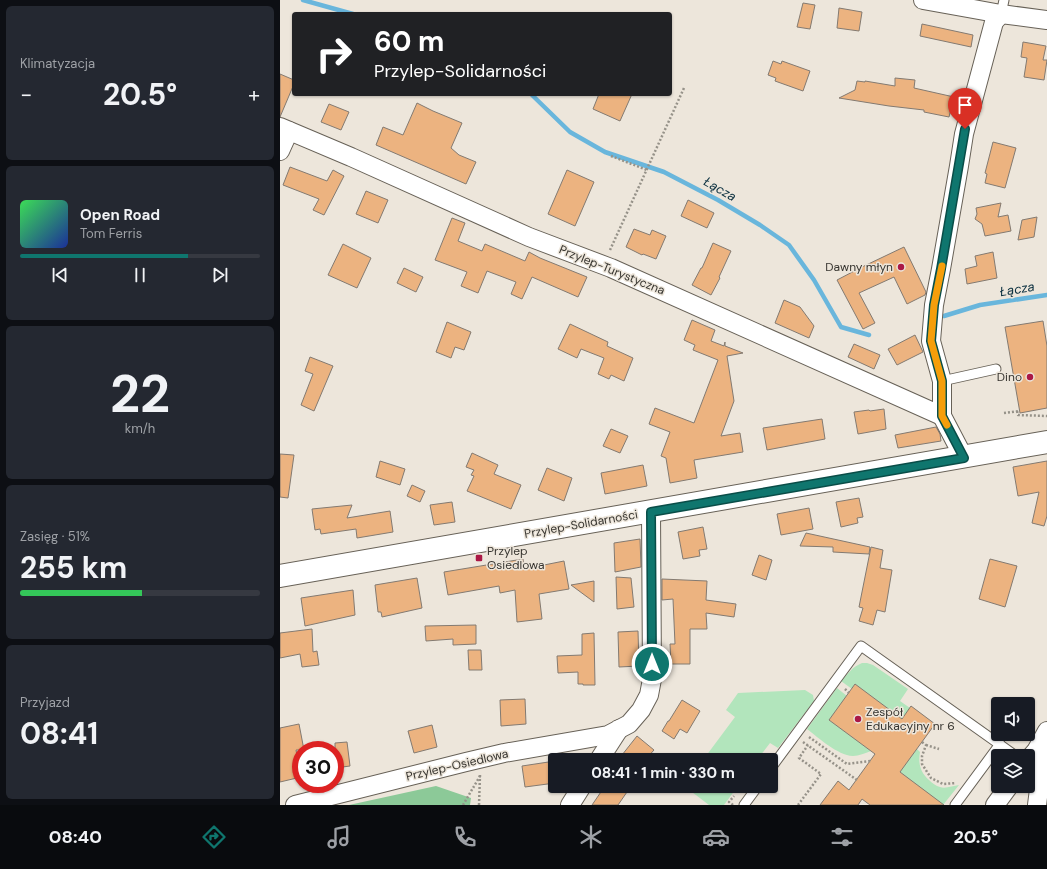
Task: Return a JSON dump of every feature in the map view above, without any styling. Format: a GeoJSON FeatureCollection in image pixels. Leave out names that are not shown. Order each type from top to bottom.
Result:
{"type":"FeatureCollection","features":[{"type":"Feature","properties":{"kind":"main road","name":"Przylep-Solidarności"},"geometry":{"type":"LineString","coordinates":[[280,576],[964,458],[1047,442]]}},
{"type":"Feature","properties":{"kind":"street"},"geometry":{"type":"LineString","coordinates":[[923,0],[1002,7],[1047,20]]}},
{"type":"Feature","properties":{"kind":"street"},"geometry":{"type":"LineString","coordinates":[[964,458],[942,416],[942,381],[931,341],[934,305],[960,166],[964,134],[994,22],[1002,7]]}},
{"type":"Feature","properties":{"kind":"street"},"geometry":{"type":"LineString","coordinates":[[280,151],[285,129]]}},
{"type":"Feature","properties":{"kind":"street","name":"Przylep-Turystyczna"},"geometry":{"type":"LineString","coordinates":[[285,129],[529,237],[603,265],[942,416]]}},
{"type":"Feature","properties":{"kind":"street","name":"Przylep-Osiedlowa"},"geometry":{"type":"LineString","coordinates":[[295,805],[480,767],[608,735],[629,724],[641,710],[649,695],[652,679],[651,512]]}},
{"type":"Feature","properties":{"kind":"street","name":"Przylep-Osiedlowa"},"geometry":{"type":"LineString","coordinates":[[604,753],[619,729]]}},
{"type":"Feature","properties":{"kind":"street"},"geometry":{"type":"LineString","coordinates":[[1035,751],[1047,731]]}},
{"type":"Feature","properties":{"kind":"street"},"geometry":{"type":"LineString","coordinates":[[1035,757],[1043,758],[1037,805]]}},
{"type":"Feature","properties":{"kind":"street"},"geometry":{"type":"LineString","coordinates":[[570,805],[578,793]]}},
{"type":"Feature","properties":{"kind":"street"},"geometry":{"type":"LineString","coordinates":[[995,805],[1004,793]]}},
{"type":"Feature","properties":{"kind":"lane"},"geometry":{"type":"LineString","coordinates":[[942,381],[996,369]]}},
{"type":"Feature","properties":{"kind":"lane"},"geometry":{"type":"LineString","coordinates":[[778,759],[861,646],[1007,749]]}},
{"type":"Feature","properties":{"kind":"lane"},"geometry":{"type":"LineString","coordinates":[[955,805],[1000,744]]}},
{"type":"Feature","properties":{"kind":"lane"},"geometry":{"type":"LineString","coordinates":[[744,805],[753,793]]}},
{"type":"Feature","properties":{"kind":"path"},"geometry":{"type":"LineString","coordinates":[[603,265],[684,88]]}},
{"type":"Feature","properties":{"kind":"path"},"geometry":{"type":"LineString","coordinates":[[611,156],[647,170]]}},
{"type":"Feature","properties":{"kind":"path"},"geometry":{"type":"LineString","coordinates":[[1004,413],[1018,411],[1018,415],[1047,416]]}},
{"type":"Feature","properties":{"kind":"path"},"geometry":{"type":"LineString","coordinates":[[797,733],[808,745],[857,780]]}},
{"type":"Feature","properties":{"kind":"path"},"geometry":{"type":"LineString","coordinates":[[797,733],[847,764],[871,761]]}},
{"type":"Feature","properties":{"kind":"path"},"geometry":{"type":"LineString","coordinates":[[922,742],[926,745],[939,749]]}},
{"type":"Feature","properties":{"kind":"path"},"geometry":{"type":"LineString","coordinates":[[798,805],[821,774],[799,758],[808,745]]}},
{"type":"Feature","properties":{"kind":"path"},"geometry":{"type":"LineString","coordinates":[[926,745],[922,756],[922,764],[931,778],[943,784],[953,784],[974,778]]}},
{"type":"Feature","properties":{"kind":"path"},"geometry":{"type":"LineString","coordinates":[[463,805],[480,767]]}},
{"type":"Feature","properties":{"kind":"path"},"geometry":{"type":"LineString","coordinates":[[479,805],[480,767]]}},
{"type":"Feature","properties":{"kind":"green space"},"geometry":{"type":"Polygon","coordinates":[[[862,663],[873,665],[908,689],[900,701],[910,708],[902,719],[856,685],[852,689],[841,681],[853,669],[862,663]]]}},
{"type":"Feature","properties":{"kind":"green space"},"geometry":{"type":"Polygon","coordinates":[[[837,688],[847,696],[829,720],[871,751],[855,756],[841,753],[828,746],[807,729],[837,688]]]}},
{"type":"Feature","properties":{"kind":"green space"},"geometry":{"type":"Polygon","coordinates":[[[805,690],[813,695],[814,701],[778,748],[770,743],[762,753],[708,753],[735,717],[726,710],[738,693],[805,690]]]}},
{"type":"Feature","properties":{"kind":"green space"},"geometry":{"type":"Polygon","coordinates":[[[917,749],[920,752],[919,760],[922,771],[931,782],[942,788],[959,785],[943,805],[889,764],[908,761],[917,749]]]}},
{"type":"Feature","properties":{"kind":"green space"},"geometry":{"type":"Polygon","coordinates":[[[436,786],[471,798],[470,805],[349,805],[436,786]]]}},
{"type":"Feature","properties":{"kind":"green space"},"geometry":{"type":"Polygon","coordinates":[[[693,793],[733,793],[724,805],[709,805],[693,793]]]}},
{"type":"Feature","properties":{"kind":"building"},"geometry":{"type":"Polygon","coordinates":[[[803,3],[815,5],[810,29],[797,27],[803,3]]]}},
{"type":"Feature","properties":{"kind":"building"},"geometry":{"type":"Polygon","coordinates":[[[839,8],[862,12],[859,31],[837,28],[839,8]]]}},
{"type":"Feature","properties":{"kind":"building"},"geometry":{"type":"Polygon","coordinates":[[[922,24],[973,35],[971,47],[920,36],[922,24]]]}},
{"type":"Feature","properties":{"kind":"building"},"geometry":{"type":"Polygon","coordinates":[[[1023,42],[1046,46],[1043,60],[1047,60],[1044,80],[1024,77],[1027,58],[1021,57],[1023,42]]]}},
{"type":"Feature","properties":{"kind":"building"},"geometry":{"type":"Polygon","coordinates":[[[773,61],[781,64],[782,61],[810,71],[803,91],[775,81],[776,78],[768,75],[773,61]]]}},
{"type":"Feature","properties":{"kind":"building"},"geometry":{"type":"Polygon","coordinates":[[[280,74],[292,79],[292,89],[280,117],[280,74]]]}},
{"type":"Feature","properties":{"kind":"building"},"geometry":{"type":"Polygon","coordinates":[[[895,78],[915,80],[914,88],[954,97],[949,117],[924,112],[924,110],[839,98],[855,90],[857,81],[895,86],[895,78]]]}},
{"type":"Feature","properties":{"kind":"building"},"geometry":{"type":"Polygon","coordinates":[[[598,96],[631,96],[620,121],[593,109],[598,96]]]}},
{"type":"Feature","properties":{"kind":"building"},"geometry":{"type":"Polygon","coordinates":[[[417,103],[462,123],[451,148],[459,155],[476,162],[466,184],[376,145],[383,127],[403,135],[417,103]]]}},
{"type":"Feature","properties":{"kind":"building"},"geometry":{"type":"Polygon","coordinates":[[[329,104],[349,112],[341,130],[321,122],[329,104]]]}},
{"type":"Feature","properties":{"kind":"building"},"geometry":{"type":"Polygon","coordinates":[[[993,142],[1016,148],[1005,188],[985,183],[987,174],[985,173],[993,142]]]}},
{"type":"Feature","properties":{"kind":"building"},"geometry":{"type":"Polygon","coordinates":[[[290,167],[327,181],[333,170],[344,176],[324,215],[313,210],[319,199],[283,185],[290,167]]]}},
{"type":"Feature","properties":{"kind":"building"},"geometry":{"type":"Polygon","coordinates":[[[567,170],[594,182],[575,226],[548,214],[567,170]]]}},
{"type":"Feature","properties":{"kind":"building"},"geometry":{"type":"Polygon","coordinates":[[[366,191],[388,200],[378,223],[356,214],[366,191]]]}},
{"type":"Feature","properties":{"kind":"building"},"geometry":{"type":"Polygon","coordinates":[[[688,200],[714,213],[707,228],[681,216],[688,200]]]}},
{"type":"Feature","properties":{"kind":"building"},"geometry":{"type":"Polygon","coordinates":[[[1001,203],[998,217],[1008,215],[1011,231],[985,236],[982,224],[975,219],[977,214],[976,208],[1001,203]]]}},
{"type":"Feature","properties":{"kind":"building"},"geometry":{"type":"Polygon","coordinates":[[[1037,217],[1034,237],[1018,240],[1022,220],[1037,217]]]}},
{"type":"Feature","properties":{"kind":"building"},"geometry":{"type":"Polygon","coordinates":[[[452,218],[465,223],[458,241],[482,251],[485,244],[525,261],[529,252],[587,277],[578,297],[532,277],[522,299],[511,294],[516,282],[487,271],[478,293],[461,286],[467,272],[435,260],[452,218]]]}},
{"type":"Feature","properties":{"kind":"building"},"geometry":{"type":"Polygon","coordinates":[[[634,229],[650,235],[652,230],[666,236],[656,259],[643,254],[642,255],[626,247],[634,229]]]}},
{"type":"Feature","properties":{"kind":"building"},"geometry":{"type":"Polygon","coordinates":[[[713,243],[731,251],[711,295],[692,285],[702,268],[713,243]]]}},
{"type":"Feature","properties":{"kind":"building"},"geometry":{"type":"Polygon","coordinates":[[[343,244],[371,258],[357,288],[328,275],[343,244]]]}},
{"type":"Feature","properties":{"kind":"building"},"geometry":{"type":"Polygon","coordinates":[[[904,247],[926,292],[925,295],[907,304],[894,277],[859,293],[875,323],[863,329],[837,280],[904,247]]]}},
{"type":"Feature","properties":{"kind":"building"},"geometry":{"type":"Polygon","coordinates":[[[993,252],[997,278],[967,284],[965,269],[977,266],[975,256],[993,252]]]}},
{"type":"Feature","properties":{"kind":"building"},"geometry":{"type":"Polygon","coordinates":[[[404,268],[423,277],[416,292],[397,283],[404,268]]]}},
{"type":"Feature","properties":{"kind":"building"},"geometry":{"type":"Polygon","coordinates":[[[784,300],[800,307],[814,326],[809,338],[775,323],[784,300]]]}},
{"type":"Feature","properties":{"kind":"building"},"geometry":{"type":"Polygon","coordinates":[[[692,320],[715,330],[711,341],[724,346],[725,342],[725,346],[743,353],[727,356],[734,401],[721,436],[740,433],[743,452],[694,460],[697,478],[670,483],[666,458],[661,456],[670,432],[649,424],[655,408],[694,423],[718,360],[693,350],[695,345],[684,340],[692,320]]]}},
{"type":"Feature","properties":{"kind":"building","name":"Dino"},"geometry":{"type":"Polygon","coordinates":[[[1043,321],[1047,346],[1047,408],[1020,413],[1005,327],[1043,321]]]}},
{"type":"Feature","properties":{"kind":"building"},"geometry":{"type":"Polygon","coordinates":[[[447,322],[471,332],[464,350],[455,347],[451,358],[436,352],[447,322]]]}},
{"type":"Feature","properties":{"kind":"building"},"geometry":{"type":"Polygon","coordinates":[[[570,324],[608,342],[607,346],[633,358],[624,381],[611,375],[609,379],[598,374],[604,358],[581,349],[577,358],[558,349],[570,324]]]}},
{"type":"Feature","properties":{"kind":"building"},"geometry":{"type":"Polygon","coordinates":[[[915,335],[923,352],[897,365],[888,349],[915,335]]]}},
{"type":"Feature","properties":{"kind":"building"},"geometry":{"type":"Polygon","coordinates":[[[854,344],[880,355],[874,369],[848,357],[854,344]]]}},
{"type":"Feature","properties":{"kind":"building"},"geometry":{"type":"Polygon","coordinates":[[[310,357],[333,366],[314,411],[301,405],[313,374],[305,371],[310,357]]]}},
{"type":"Feature","properties":{"kind":"building"},"geometry":{"type":"Polygon","coordinates":[[[884,409],[886,429],[858,434],[854,412],[884,409]]]}},
{"type":"Feature","properties":{"kind":"building"},"geometry":{"type":"Polygon","coordinates":[[[822,419],[825,439],[767,450],[763,428],[822,419]]]}},
{"type":"Feature","properties":{"kind":"building"},"geometry":{"type":"Polygon","coordinates":[[[936,427],[940,434],[941,441],[898,448],[895,435],[936,427]]]}},
{"type":"Feature","properties":{"kind":"building"},"geometry":{"type":"Polygon","coordinates":[[[611,429],[628,436],[620,453],[603,446],[611,429]]]}},
{"type":"Feature","properties":{"kind":"building"},"geometry":{"type":"Polygon","coordinates":[[[472,453],[498,465],[494,474],[521,485],[511,509],[467,491],[474,476],[471,475],[474,470],[466,467],[472,453]]]}},
{"type":"Feature","properties":{"kind":"building"},"geometry":{"type":"Polygon","coordinates":[[[280,454],[294,455],[288,498],[280,497],[280,454]]]}},
{"type":"Feature","properties":{"kind":"building"},"geometry":{"type":"Polygon","coordinates":[[[380,461],[405,469],[400,485],[376,477],[380,461]]]}},
{"type":"Feature","properties":{"kind":"building"},"geometry":{"type":"Polygon","coordinates":[[[1047,461],[1047,516],[1044,526],[1032,523],[1039,492],[1018,496],[1013,467],[1047,461]]]}},
{"type":"Feature","properties":{"kind":"building"},"geometry":{"type":"Polygon","coordinates":[[[643,465],[647,486],[605,494],[601,473],[643,465]]]}},
{"type":"Feature","properties":{"kind":"building"},"geometry":{"type":"Polygon","coordinates":[[[547,468],[572,478],[564,501],[538,490],[547,468]]]}},
{"type":"Feature","properties":{"kind":"building"},"geometry":{"type":"Polygon","coordinates":[[[412,485],[425,491],[420,502],[407,496],[412,485]]]}},
{"type":"Feature","properties":{"kind":"building"},"geometry":{"type":"Polygon","coordinates":[[[859,498],[863,517],[857,518],[858,523],[841,527],[836,502],[859,498]]]}},
{"type":"Feature","properties":{"kind":"building"},"geometry":{"type":"Polygon","coordinates":[[[452,502],[455,522],[434,525],[430,505],[452,502]]]}},
{"type":"Feature","properties":{"kind":"building"},"geometry":{"type":"Polygon","coordinates":[[[352,505],[347,518],[390,511],[393,532],[357,538],[356,529],[321,534],[320,529],[315,530],[312,509],[352,505]]]}},
{"type":"Feature","properties":{"kind":"building"},"geometry":{"type":"Polygon","coordinates":[[[809,508],[813,529],[781,535],[777,514],[809,508]]]}},
{"type":"Feature","properties":{"kind":"building"},"geometry":{"type":"Polygon","coordinates":[[[703,527],[707,549],[699,550],[700,556],[683,559],[678,532],[703,527]]]}},
{"type":"Feature","properties":{"kind":"building"},"geometry":{"type":"Polygon","coordinates":[[[806,533],[870,547],[869,554],[833,552],[833,547],[800,546],[806,533]]]}},
{"type":"Feature","properties":{"kind":"building"},"geometry":{"type":"Polygon","coordinates":[[[640,539],[641,567],[615,572],[614,543],[640,539]]]}},
{"type":"Feature","properties":{"kind":"building"},"geometry":{"type":"Polygon","coordinates":[[[871,547],[883,550],[880,568],[892,570],[885,612],[877,610],[873,625],[859,621],[863,608],[859,607],[871,547]]]}},
{"type":"Feature","properties":{"kind":"building"},"geometry":{"type":"Polygon","coordinates":[[[759,555],[772,560],[766,580],[752,575],[759,555]]]}},
{"type":"Feature","properties":{"kind":"building"},"geometry":{"type":"Polygon","coordinates":[[[523,559],[524,569],[564,561],[569,589],[539,594],[542,619],[517,622],[515,590],[500,593],[499,586],[448,595],[444,572],[523,559]]]}},
{"type":"Feature","properties":{"kind":"building"},"geometry":{"type":"Polygon","coordinates":[[[990,559],[1017,566],[1005,607],[979,599],[990,559]]]}},
{"type":"Feature","properties":{"kind":"building"},"geometry":{"type":"Polygon","coordinates":[[[616,577],[631,578],[634,607],[617,609],[616,577]]]}},
{"type":"Feature","properties":{"kind":"building"},"geometry":{"type":"Polygon","coordinates":[[[417,578],[422,608],[382,617],[381,612],[378,612],[375,585],[417,578]]]}},
{"type":"Feature","properties":{"kind":"building"},"geometry":{"type":"Polygon","coordinates":[[[662,579],[707,581],[706,600],[736,604],[734,617],[706,613],[707,629],[690,629],[690,664],[671,664],[670,644],[675,644],[673,599],[662,600],[662,579]]]}},
{"type":"Feature","properties":{"kind":"building"},"geometry":{"type":"Polygon","coordinates":[[[594,581],[594,602],[571,585],[594,581]]]}},
{"type":"Feature","properties":{"kind":"building"},"geometry":{"type":"Polygon","coordinates":[[[353,590],[355,615],[305,626],[301,598],[353,590]]]}},
{"type":"Feature","properties":{"kind":"building"},"geometry":{"type":"Polygon","coordinates":[[[476,625],[476,644],[453,645],[453,639],[426,641],[425,626],[476,625]]]}},
{"type":"Feature","properties":{"kind":"building"},"geometry":{"type":"Polygon","coordinates":[[[312,629],[313,652],[317,651],[319,665],[302,667],[300,654],[280,658],[280,633],[312,629]]]}},
{"type":"Feature","properties":{"kind":"building"},"geometry":{"type":"Polygon","coordinates":[[[638,631],[639,666],[619,667],[618,632],[638,631]]]}},
{"type":"Feature","properties":{"kind":"building"},"geometry":{"type":"Polygon","coordinates":[[[594,633],[595,685],[578,684],[578,672],[558,673],[557,656],[582,655],[582,634],[594,633]]]}},
{"type":"Feature","properties":{"kind":"building"},"geometry":{"type":"Polygon","coordinates":[[[468,650],[481,650],[482,670],[469,670],[468,650]]]}},
{"type":"Feature","properties":{"kind":"building"},"geometry":{"type":"Polygon","coordinates":[[[855,684],[902,719],[911,706],[935,724],[900,772],[944,805],[870,805],[862,799],[858,805],[820,805],[838,781],[849,790],[875,754],[829,720],[855,684]]]}},
{"type":"Feature","properties":{"kind":"building"},"geometry":{"type":"Polygon","coordinates":[[[525,699],[526,724],[501,726],[500,700],[525,699]]]}},
{"type":"Feature","properties":{"kind":"building"},"geometry":{"type":"Polygon","coordinates":[[[682,700],[700,711],[687,733],[680,729],[674,739],[662,731],[682,700]]]}},
{"type":"Feature","properties":{"kind":"building"},"geometry":{"type":"Polygon","coordinates":[[[299,724],[302,741],[292,741],[292,779],[280,782],[280,728],[299,724]]]}},
{"type":"Feature","properties":{"kind":"building"},"geometry":{"type":"Polygon","coordinates":[[[432,725],[437,747],[414,753],[408,731],[432,725]]]}},
{"type":"Feature","properties":{"kind":"building"},"geometry":{"type":"Polygon","coordinates":[[[637,736],[654,750],[651,753],[624,753],[637,736]]]}},
{"type":"Feature","properties":{"kind":"building"},"geometry":{"type":"Polygon","coordinates":[[[344,742],[347,742],[350,766],[344,767],[344,742]]]}},
{"type":"Feature","properties":{"kind":"building"},"geometry":{"type":"Polygon","coordinates":[[[548,762],[548,784],[525,787],[522,766],[548,762]]]}},
{"type":"Feature","properties":{"kind":"building"},"geometry":{"type":"Polygon","coordinates":[[[600,793],[626,793],[618,805],[592,805],[600,793]]]}},
{"type":"Feature","properties":{"kind":"waterway","name":"Łącza"},"geometry":{"type":"LineString","coordinates":[[303,0],[346,12]]}},
{"type":"Feature","properties":{"kind":"waterway","name":"Łącza"},"geometry":{"type":"LineString","coordinates":[[533,96],[570,132],[605,152],[664,172],[718,200],[760,225],[789,245],[814,280],[841,327],[869,335]]}},
{"type":"Feature","properties":{"kind":"waterway","name":"Łącza"},"geometry":{"type":"LineString","coordinates":[[944,316],[980,305],[1047,295]]}},
{"type":"Feature","properties":{"kind":"slow traffic"},"geometry":{"type":"LineString","coordinates":[[942,266],[934,305],[931,341],[942,381],[942,416],[947,425]]}},
{"type":"Feature","properties":{"kind":"place","name":"Dawny młyn"},"geometry":{"type":"Point","coordinates":[901,267]}},
{"type":"Feature","properties":{"kind":"place","name":"Dino"},"geometry":{"type":"Point","coordinates":[1030,377]}},
{"type":"Feature","properties":{"kind":"place","name":"Przylep Osiedlowa"},"geometry":{"type":"Point","coordinates":[479,558]}},
{"type":"Feature","properties":{"kind":"place","name":"Zespół Edukacyjny nr 6"},"geometry":{"type":"Point","coordinates":[858,719]}},
{"type":"Feature","properties":{"kind":"route"},"geometry":{"type":"LineString","coordinates":[[652,664],[651,512],[964,458],[942,416],[942,381],[931,341],[934,305],[960,166],[965,129]]}}]}
